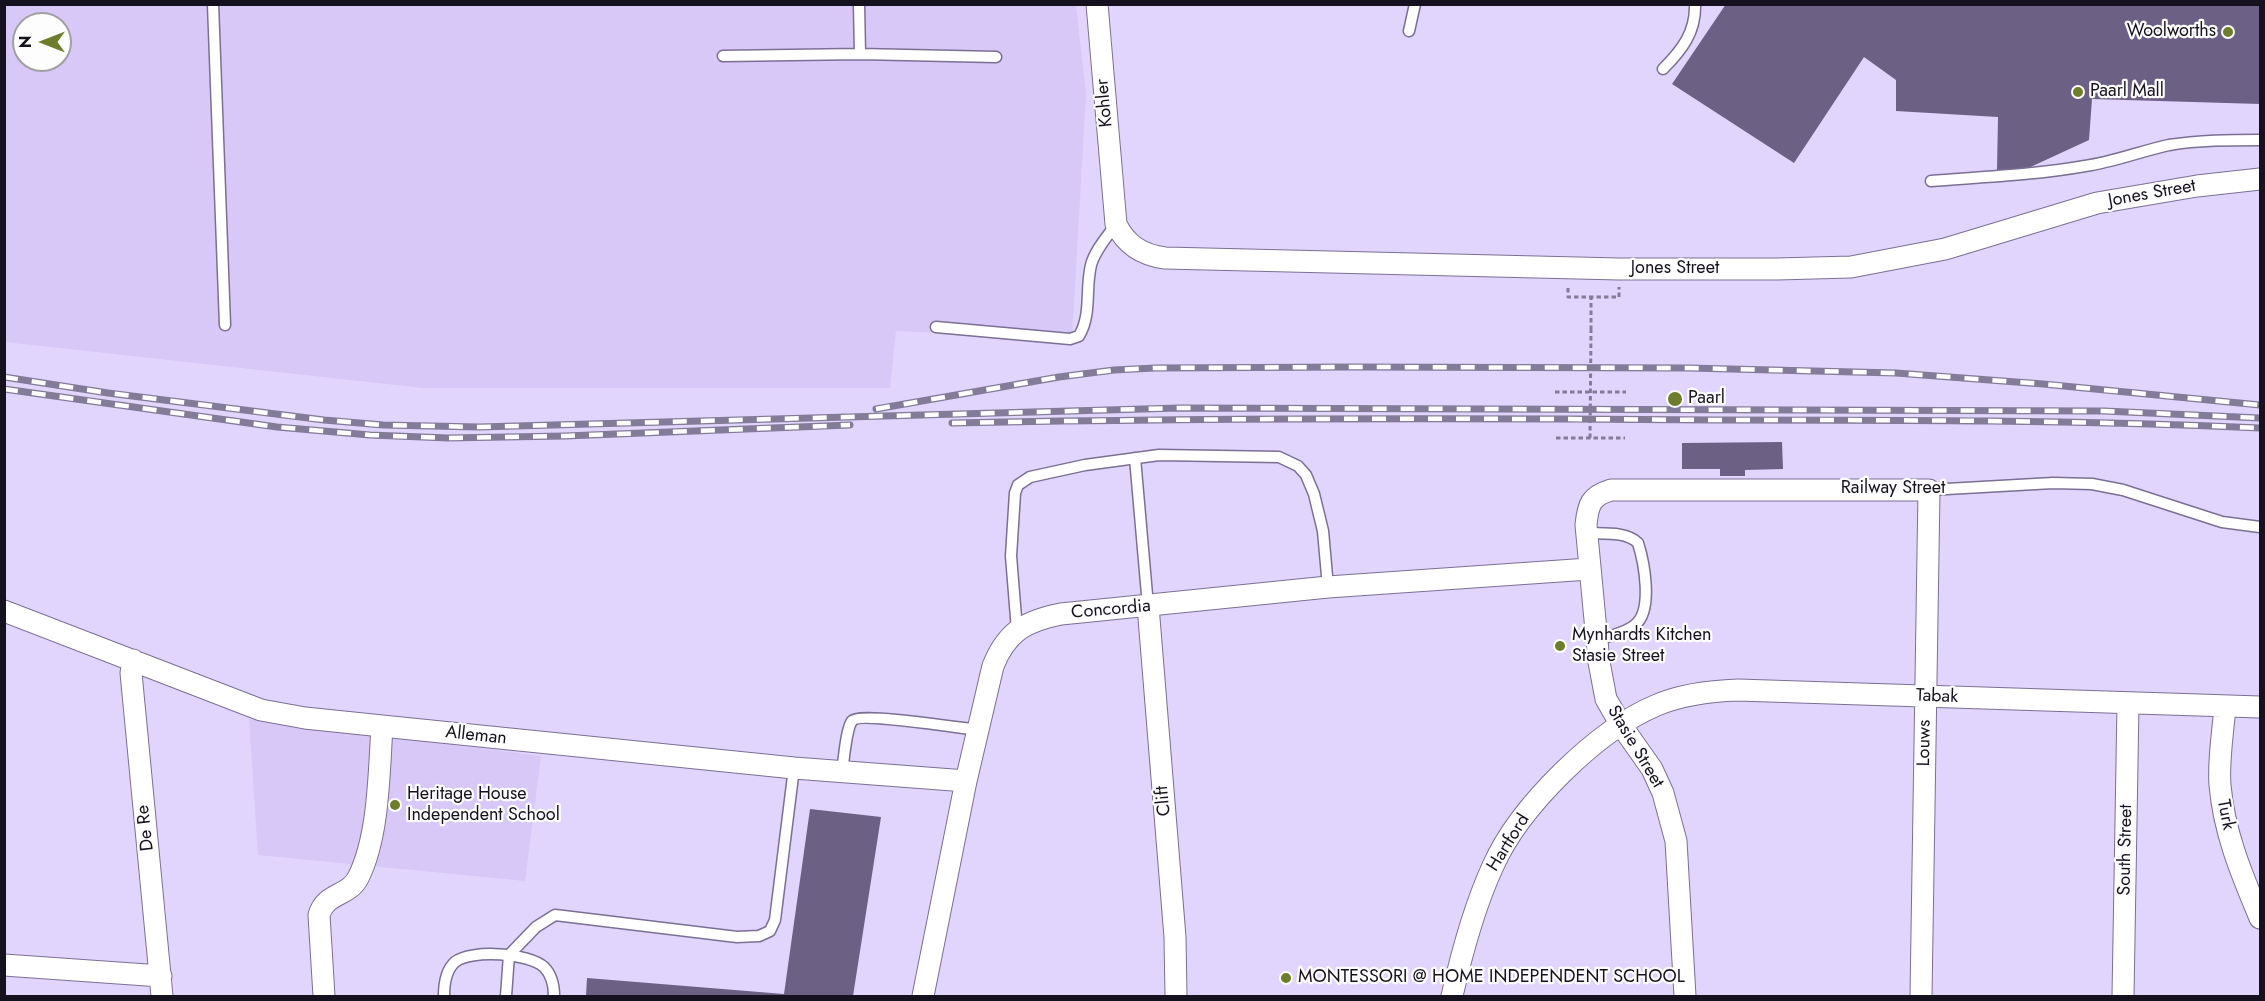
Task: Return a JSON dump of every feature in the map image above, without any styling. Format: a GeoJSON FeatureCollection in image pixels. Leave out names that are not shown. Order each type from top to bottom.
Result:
{"type":"FeatureCollection","features":[{"type":"Feature","properties":{"kind":"street","name":"Kohler"},"geometry":{"type":"LineString","coordinates":[[1097,4],[1116,224]]}},
{"type":"Feature","properties":{"kind":"street","name":"Jones Street"},"geometry":{"type":"LineString","coordinates":[[1116,224],[1129,243],[1141,252],[1165,258],[1619,269],[1825,268],[1872,264],[1922,255],[2097,203],[2197,186],[2260,179]]}},
{"type":"Feature","properties":{"kind":"street","name":"Railway Street"},"geometry":{"type":"LineString","coordinates":[[1589,568],[1587,515],[1593,499],[1598,494],[1623,489],[1929,490]]}},
{"type":"Feature","properties":{"kind":"street","name":"Louws"},"geometry":{"type":"LineString","coordinates":[[1921,996],[1929,490]]}},
{"type":"Feature","properties":{"kind":"street","name":"Concordia"},"geometry":{"type":"LineString","coordinates":[[923,996],[966,781],[993,666],[1000,649],[1017,630],[1039,619],[1061,614],[1328,587],[1589,568]]}},
{"type":"Feature","properties":{"kind":"street","name":"Stasie Street"},"geometry":{"type":"LineString","coordinates":[[1589,568],[1606,699],[1652,769],[1663,793],[1676,841],[1685,996]]}},
{"type":"Feature","properties":{"kind":"street","name":"Clift"},"geometry":{"type":"LineString","coordinates":[[1148,606],[1175,938],[1176,996]]}},
{"type":"Feature","properties":{"kind":"street","name":"Alleman"},"geometry":{"type":"LineString","coordinates":[[4,611],[261,710],[382,726],[794,768],[966,781]]}},
{"type":"Feature","properties":{"kind":"street","name":"De Re"},"geometry":{"type":"LineString","coordinates":[[133,660],[131,672],[161,986]]}},
{"type":"Feature","properties":{"kind":"street","name":"Tabak"},"geometry":{"type":"LineString","coordinates":[[1621,725],[1643,711],[1687,695],[1738,690],[2260,707]]}},
{"type":"Feature","properties":{"kind":"street","name":"South Street"},"geometry":{"type":"LineString","coordinates":[[2123,996],[2128,704]]}},
{"type":"Feature","properties":{"kind":"street","name":"Turk"},"geometry":{"type":"LineString","coordinates":[[2225,707],[2220,784],[2224,816],[2234,856],[2260,918]]}},
{"type":"Feature","properties":{"kind":"street","name":"Hartford"},"geometry":{"type":"LineString","coordinates":[[1452,996],[1477,904],[1493,864],[1507,839],[1559,776],[1621,725]]}},
{"type":"Feature","properties":{"kind":"street"},"geometry":{"type":"LineString","coordinates":[[324,996],[319,915],[327,900],[354,884],[359,875],[371,836],[382,726]]}},
{"type":"Feature","properties":{"kind":"street"},"geometry":{"type":"LineString","coordinates":[[4,965],[161,986]]}},
{"type":"Feature","properties":{"kind":"lane"},"geometry":{"type":"LineString","coordinates":[[213,4],[225,325]]}},
{"type":"Feature","properties":{"kind":"lane"},"geometry":{"type":"LineString","coordinates":[[859,4],[860,54]]}},
{"type":"Feature","properties":{"kind":"lane"},"geometry":{"type":"LineString","coordinates":[[1409,31],[1415,4]]}},
{"type":"Feature","properties":{"kind":"lane"},"geometry":{"type":"LineString","coordinates":[[1663,69],[1676,57],[1689,38],[1695,4]]}},
{"type":"Feature","properties":{"kind":"lane"},"geometry":{"type":"LineString","coordinates":[[723,56],[860,54],[996,57]]}},
{"type":"Feature","properties":{"kind":"lane"},"geometry":{"type":"LineString","coordinates":[[1931,182],[2067,169],[2116,161],[2152,150],[2210,140],[2260,140]]}},
{"type":"Feature","properties":{"kind":"lane"},"geometry":{"type":"LineString","coordinates":[[936,327],[1070,339],[1079,336],[1086,319],[1089,276],[1094,256],[1116,224]]}},
{"type":"Feature","properties":{"kind":"lane"},"geometry":{"type":"LineString","coordinates":[[1017,630],[1011,556],[1015,493],[1018,485],[1030,477],[1085,465],[1135,458],[1159,455],[1269,456],[1289,460],[1298,466],[1306,476],[1323,531],[1328,587]]}},
{"type":"Feature","properties":{"kind":"lane"},"geometry":{"type":"LineString","coordinates":[[1135,458],[1148,606]]}},
{"type":"Feature","properties":{"kind":"lane","name":"Railway Street"},"geometry":{"type":"LineString","coordinates":[[1929,490],[2053,483],[2092,484],[2123,490],[2222,522],[2260,527]]}},
{"type":"Feature","properties":{"kind":"lane"},"geometry":{"type":"LineString","coordinates":[[1587,533],[1633,538],[1638,543],[1646,590],[1644,609],[1635,626],[1597,640]]}},
{"type":"Feature","properties":{"kind":"lane"},"geometry":{"type":"LineString","coordinates":[[843,771],[849,727],[857,717],[978,730]]}},
{"type":"Feature","properties":{"kind":"lane"},"geometry":{"type":"LineString","coordinates":[[506,996],[509,955],[536,927],[555,915],[736,937],[759,936],[770,931],[775,920],[794,768]]}},
{"type":"Feature","properties":{"kind":"lane"},"geometry":{"type":"LineString","coordinates":[[444,996],[449,970],[458,960],[479,954],[526,958],[543,966],[552,979],[555,996]]}},
{"type":"Feature","properties":{"kind":"path"},"geometry":{"type":"LineString","coordinates":[[1590,438],[1591,297]]}},
{"type":"Feature","properties":{"kind":"path"},"geometry":{"type":"LineString","coordinates":[[1555,392],[1626,392]]}},
{"type":"Feature","properties":{"kind":"path"},"geometry":{"type":"LineString","coordinates":[[1556,438],[1625,438]]}},
{"type":"Feature","properties":{"kind":"shaded area"},"geometry":{"type":"Polygon","coordinates":[[[5,5],[1076,5],[1086,94],[1072,339],[896,331],[890,388],[423,388],[5,342],[5,5]]]}},
{"type":"Feature","properties":{"kind":"shaded area","name":"Heritage House Independent School"},"geometry":{"type":"Polygon","coordinates":[[[249,719],[541,756],[525,881],[258,855],[249,719]]]}},
{"type":"Feature","properties":{"kind":"building","name":"Paarl Mall"},"geometry":{"type":"Polygon","coordinates":[[[1726,4],[2260,4],[2260,104],[2092,99],[2089,140],[2024,170],[1997,170],[1998,117],[1896,111],[1896,80],[1864,57],[1794,163],[1672,84],[1726,4]]]}},
{"type":"Feature","properties":{"kind":"building"},"geometry":{"type":"Polygon","coordinates":[[[1782,442],[1783,469],[1745,470],[1745,476],[1720,476],[1720,469],[1682,469],[1682,443],[1782,442]]]}},
{"type":"Feature","properties":{"kind":"building"},"geometry":{"type":"Polygon","coordinates":[[[810,809],[881,817],[853,996],[586,996],[587,978],[784,994],[810,809]]]}},
{"type":"Feature","properties":{"kind":"railway"},"geometry":{"type":"LineString","coordinates":[[876,409],[1059,377],[1114,370],[1352,367],[1689,368],[1896,373],[2043,384],[2260,405]]}},
{"type":"Feature","properties":{"kind":"railway"},"geometry":{"type":"LineString","coordinates":[[4,377],[108,393],[324,420],[383,425],[479,427],[1180,408],[2104,411],[2260,418]]}},
{"type":"Feature","properties":{"kind":"railway"},"geometry":{"type":"LineString","coordinates":[[4,389],[277,427],[370,435],[448,438],[565,436],[850,425]]}},
{"type":"Feature","properties":{"kind":"railway"},"geometry":{"type":"LineString","coordinates":[[952,423],[1333,419],[1851,420],[2056,422],[2260,428]]}},
{"type":"Feature","properties":{"kind":"place","name":"Woolworths"},"geometry":{"type":"Point","coordinates":[2228,32]}},
{"type":"Feature","properties":{"kind":"place","name":"Paarl Mall"},"geometry":{"type":"Point","coordinates":[2078,92]}},
{"type":"Feature","properties":{"kind":"place","name":"Paarl"},"geometry":{"type":"Point","coordinates":[1675,399]}},
{"type":"Feature","properties":{"kind":"place","name":"Mynhardts Kitchen Stasie Street"},"geometry":{"type":"Point","coordinates":[1560,646]}},
{"type":"Feature","properties":{"kind":"place","name":"Heritage House Independent School"},"geometry":{"type":"Point","coordinates":[395,805]}},
{"type":"Feature","properties":{"kind":"place","name":"MONTESSORI @ HOME INDEPENDENT SCHOOL"},"geometry":{"type":"Point","coordinates":[1286,978]}}]}
